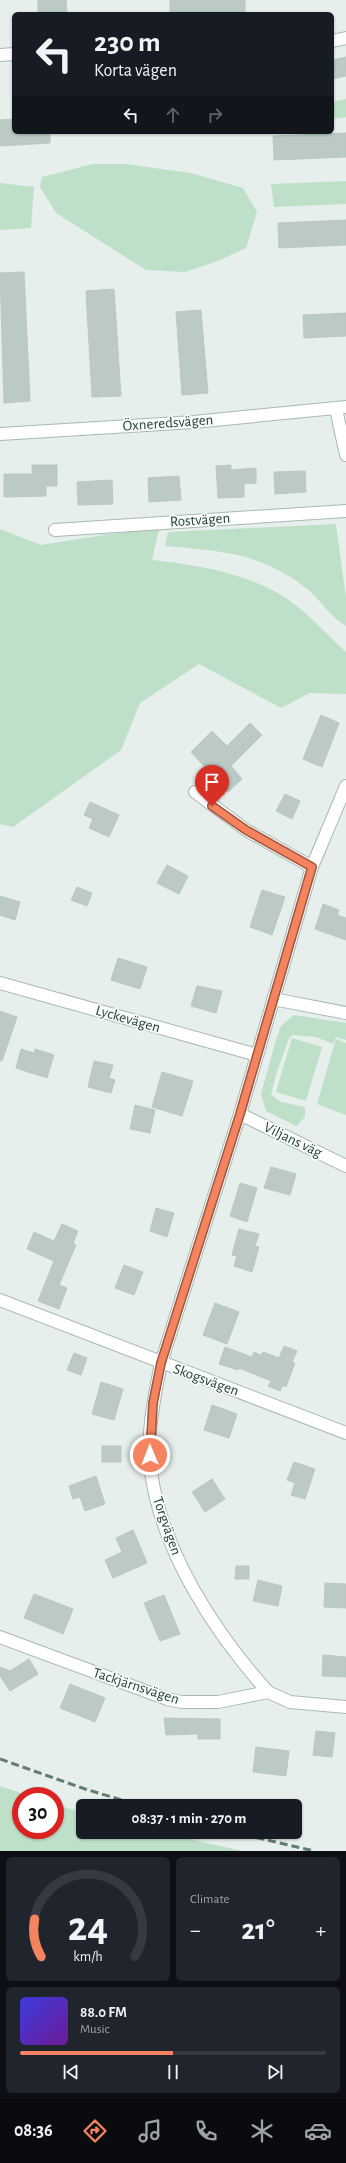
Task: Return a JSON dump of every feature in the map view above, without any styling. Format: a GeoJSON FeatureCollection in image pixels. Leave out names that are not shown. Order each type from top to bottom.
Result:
{"type":"FeatureCollection","features":[{"type":"Feature","properties":{"kind":"street"},"geometry":{"type":"LineString","coordinates":[[334,41],[346,38]]}},
{"type":"Feature","properties":{"kind":"street"},"geometry":{"type":"LineString","coordinates":[[0,55],[12,54]]}},
{"type":"Feature","properties":{"kind":"street"},"geometry":{"type":"LineString","coordinates":[[341,408],[346,454]]}},
{"type":"Feature","properties":{"kind":"street","name":"Öxneredsvägen"},"geometry":{"type":"LineString","coordinates":[[0,434],[194,422],[341,408]]}},
{"type":"Feature","properties":{"kind":"street","name":"Rostvägen"},"geometry":{"type":"LineString","coordinates":[[55,530],[346,511]]}},
{"type":"Feature","properties":{"kind":"street","name":"Torgvägen"},"geometry":{"type":"LineString","coordinates":[[268,1692],[238,1654],[196,1593],[179,1561],[166,1530],[157,1502],[151,1471],[150,1440],[153,1403],[161,1363],[240,1114],[312,867],[346,786]]}},
{"type":"Feature","properties":{"kind":"street"},"geometry":{"type":"LineString","coordinates":[[195,792],[246,830],[312,867]]}},
{"type":"Feature","properties":{"kind":"street","name":"Lyckevägen"},"geometry":{"type":"LineString","coordinates":[[0,983],[257,1055]]}},
{"type":"Feature","properties":{"kind":"street"},"geometry":{"type":"LineString","coordinates":[[273,999],[346,1013]]}},
{"type":"Feature","properties":{"kind":"street","name":"Viljans väg"},"geometry":{"type":"LineString","coordinates":[[240,1114],[346,1166]]}},
{"type":"Feature","properties":{"kind":"street","name":"Skogsvägen"},"geometry":{"type":"LineString","coordinates":[[0,1300],[346,1433]]}},
{"type":"Feature","properties":{"kind":"street","name":"Tackjärnsvägen"},"geometry":{"type":"LineString","coordinates":[[0,1637],[168,1699],[182,1702],[218,1702],[268,1692]]}},
{"type":"Feature","properties":{"kind":"street"},"geometry":{"type":"LineString","coordinates":[[268,1692],[290,1702],[346,1707]]}},
{"type":"Feature","properties":{"kind":"green space"},"geometry":{"type":"Polygon","coordinates":[[[346,99],[346,117],[334,119],[334,102],[346,99]]]}},
{"type":"Feature","properties":{"kind":"green space"},"geometry":{"type":"Polygon","coordinates":[[[93,164],[125,164],[191,173],[243,188],[257,212],[246,248],[218,261],[185,272],[146,270],[56,213],[40,187],[42,177],[93,164]]]}},
{"type":"Feature","properties":{"kind":"green space"},"geometry":{"type":"Polygon","coordinates":[[[346,181],[346,204],[274,207],[271,184],[346,181]]]}},
{"type":"Feature","properties":{"kind":"green space"},"geometry":{"type":"Polygon","coordinates":[[[0,183],[34,187],[31,228],[0,230],[0,183]]]}},
{"type":"Feature","properties":{"kind":"green space"},"geometry":{"type":"Polygon","coordinates":[[[336,524],[346,598],[346,626],[335,618],[306,588],[289,576],[272,567],[239,555],[165,546],[168,532],[336,524]]]}},
{"type":"Feature","properties":{"kind":"green space"},"geometry":{"type":"Polygon","coordinates":[[[0,529],[41,545],[110,534],[159,529],[152,560],[184,564],[231,574],[276,592],[295,604],[346,652],[346,694],[310,693],[281,708],[199,664],[140,703],[121,750],[13,827],[0,824],[0,529]]]}},
{"type":"Feature","properties":{"kind":"green space"},"geometry":{"type":"Polygon","coordinates":[[[294,1015],[346,1023],[346,1040],[336,1037],[333,1044],[316,1037],[293,1035],[289,1038],[276,1075],[271,1095],[281,1102],[305,1107],[305,1117],[296,1126],[266,1111],[261,1094],[281,1026],[294,1015]]]}},
{"type":"Feature","properties":{"kind":"green space"},"geometry":{"type":"Polygon","coordinates":[[[292,1038],[322,1047],[306,1101],[276,1092],[292,1038]]]}},
{"type":"Feature","properties":{"kind":"green space"},"geometry":{"type":"Polygon","coordinates":[[[336,1039],[346,1043],[346,1115],[317,1104],[336,1039]]]}},
{"type":"Feature","properties":{"kind":"green space"},"geometry":{"type":"Polygon","coordinates":[[[0,1786],[12,1790],[12,1839],[64,1839],[64,1807],[76,1811],[76,1839],[190,1839],[242,1851],[0,1851],[0,1786]]]}},
{"type":"Feature","properties":{"kind":"building"},"geometry":{"type":"Polygon","coordinates":[[[38,0],[66,0],[67,12],[38,12],[38,0]]]}},
{"type":"Feature","properties":{"kind":"building"},"geometry":{"type":"Polygon","coordinates":[[[170,0],[245,0],[245,12],[170,12],[170,0]]]}},
{"type":"Feature","properties":{"kind":"building"},"geometry":{"type":"Polygon","coordinates":[[[346,57],[346,76],[334,79],[334,60],[346,57]]]}},
{"type":"Feature","properties":{"kind":"building"},"geometry":{"type":"Polygon","coordinates":[[[12,119],[12,134],[50,134],[50,143],[0,146],[0,120],[12,119]]]}},
{"type":"Feature","properties":{"kind":"building"},"geometry":{"type":"Polygon","coordinates":[[[346,133],[346,157],[274,160],[273,136],[346,133]]]}},
{"type":"Feature","properties":{"kind":"building"},"geometry":{"type":"Polygon","coordinates":[[[346,220],[346,245],[279,248],[278,223],[346,220]]]}},
{"type":"Feature","properties":{"kind":"building"},"geometry":{"type":"Polygon","coordinates":[[[24,272],[30,401],[4,403],[0,273],[24,272]]]}},
{"type":"Feature","properties":{"kind":"building"},"geometry":{"type":"Polygon","coordinates":[[[114,289],[121,396],[92,397],[86,291],[114,289]]]}},
{"type":"Feature","properties":{"kind":"building"},"geometry":{"type":"Polygon","coordinates":[[[201,310],[208,393],[182,395],[176,312],[201,310]]]}},
{"type":"Feature","properties":{"kind":"building"},"geometry":{"type":"Polygon","coordinates":[[[346,313],[346,336],[304,338],[303,315],[346,313]]]}},
{"type":"Feature","properties":{"kind":"building"},"geometry":{"type":"Polygon","coordinates":[[[32,465],[57,465],[57,486],[46,486],[46,496],[4,497],[4,474],[32,474],[32,465]]]}},
{"type":"Feature","properties":{"kind":"building"},"geometry":{"type":"Polygon","coordinates":[[[231,465],[231,470],[256,468],[256,483],[244,484],[244,497],[218,498],[216,466],[231,465]]]}},
{"type":"Feature","properties":{"kind":"building"},"geometry":{"type":"Polygon","coordinates":[[[305,471],[306,492],[275,494],[274,472],[305,471]]]}},
{"type":"Feature","properties":{"kind":"building"},"geometry":{"type":"Polygon","coordinates":[[[179,476],[181,500],[149,502],[148,478],[179,476]]]}},
{"type":"Feature","properties":{"kind":"building"},"geometry":{"type":"Polygon","coordinates":[[[112,480],[113,504],[78,505],[77,482],[112,480]]]}},
{"type":"Feature","properties":{"kind":"building"},"geometry":{"type":"Polygon","coordinates":[[[321,715],[339,723],[322,767],[303,759],[321,715]]]}},
{"type":"Feature","properties":{"kind":"building"},"geometry":{"type":"Polygon","coordinates":[[[250,723],[262,735],[231,766],[242,779],[228,792],[191,752],[212,731],[227,746],[250,723]]]}},
{"type":"Feature","properties":{"kind":"building"},"geometry":{"type":"Polygon","coordinates":[[[285,794],[300,801],[292,819],[276,811],[285,794]]]}},
{"type":"Feature","properties":{"kind":"building"},"geometry":{"type":"Polygon","coordinates":[[[90,802],[119,815],[109,837],[89,828],[93,819],[84,815],[90,802]]]}},
{"type":"Feature","properties":{"kind":"building"},"geometry":{"type":"Polygon","coordinates":[[[167,865],[188,876],[179,894],[157,883],[167,865]]]}},
{"type":"Feature","properties":{"kind":"building"},"geometry":{"type":"Polygon","coordinates":[[[77,887],[92,893],[87,906],[71,900],[77,887]]]}},
{"type":"Feature","properties":{"kind":"building"},"geometry":{"type":"Polygon","coordinates":[[[262,890],[285,897],[272,935],[250,927],[262,890]]]}},
{"type":"Feature","properties":{"kind":"building"},"geometry":{"type":"Polygon","coordinates":[[[0,896],[20,902],[15,920],[0,915],[0,896]]]}},
{"type":"Feature","properties":{"kind":"building"},"geometry":{"type":"Polygon","coordinates":[[[323,904],[339,910],[337,915],[346,918],[346,940],[315,929],[323,904]]]}},
{"type":"Feature","properties":{"kind":"building"},"geometry":{"type":"Polygon","coordinates":[[[118,958],[147,967],[140,989],[111,980],[118,958]]]}},
{"type":"Feature","properties":{"kind":"building"},"geometry":{"type":"Polygon","coordinates":[[[197,986],[222,991],[216,1013],[191,1006],[197,986]]]}},
{"type":"Feature","properties":{"kind":"building"},"geometry":{"type":"Polygon","coordinates":[[[0,1011],[17,1017],[2,1061],[0,1060],[0,1011]]]}},
{"type":"Feature","properties":{"kind":"building"},"geometry":{"type":"Polygon","coordinates":[[[21,1049],[34,1053],[35,1049],[54,1055],[47,1078],[16,1068],[21,1049]]]}},
{"type":"Feature","properties":{"kind":"building"},"geometry":{"type":"Polygon","coordinates":[[[94,1061],[113,1065],[109,1078],[115,1080],[111,1093],[88,1087],[94,1061]]]}},
{"type":"Feature","properties":{"kind":"building"},"geometry":{"type":"Polygon","coordinates":[[[162,1072],[193,1081],[182,1116],[152,1107],[162,1072]]]}},
{"type":"Feature","properties":{"kind":"building"},"geometry":{"type":"Polygon","coordinates":[[[135,1105],[155,1110],[150,1133],[130,1129],[135,1105]]]}},
{"type":"Feature","properties":{"kind":"building"},"geometry":{"type":"Polygon","coordinates":[[[271,1167],[296,1174],[290,1195],[264,1188],[271,1167]]]}},
{"type":"Feature","properties":{"kind":"building"},"geometry":{"type":"Polygon","coordinates":[[[240,1183],[257,1188],[247,1222],[230,1216],[240,1183]]]}},
{"type":"Feature","properties":{"kind":"building"},"geometry":{"type":"Polygon","coordinates":[[[156,1208],[174,1213],[167,1237],[150,1231],[156,1208]]]}},
{"type":"Feature","properties":{"kind":"building"},"geometry":{"type":"Polygon","coordinates":[[[62,1224],[78,1231],[73,1243],[76,1245],[59,1285],[67,1288],[59,1309],[38,1301],[54,1261],[27,1249],[34,1232],[54,1241],[62,1224]]]}},
{"type":"Feature","properties":{"kind":"building"},"geometry":{"type":"Polygon","coordinates":[[[239,1229],[259,1234],[255,1246],[259,1247],[252,1272],[234,1266],[237,1256],[232,1255],[239,1229]]]}},
{"type":"Feature","properties":{"kind":"building"},"geometry":{"type":"Polygon","coordinates":[[[124,1265],[143,1272],[134,1295],[115,1288],[124,1265]]]}},
{"type":"Feature","properties":{"kind":"building"},"geometry":{"type":"Polygon","coordinates":[[[215,1303],[239,1312],[227,1344],[203,1335],[215,1303]]]}},
{"type":"Feature","properties":{"kind":"building"},"geometry":{"type":"Polygon","coordinates":[[[284,1346],[297,1351],[292,1362],[295,1363],[286,1387],[283,1385],[280,1391],[268,1386],[271,1381],[239,1368],[238,1370],[219,1364],[225,1347],[252,1357],[254,1352],[261,1355],[263,1352],[279,1358],[284,1346]]]}},
{"type":"Feature","properties":{"kind":"building"},"geometry":{"type":"Polygon","coordinates":[[[74,1353],[87,1358],[81,1375],[67,1370],[74,1353]]]}},
{"type":"Feature","properties":{"kind":"building"},"geometry":{"type":"Polygon","coordinates":[[[101,1382],[123,1389],[114,1420],[92,1414],[101,1382]]]}},
{"type":"Feature","properties":{"kind":"building"},"geometry":{"type":"Polygon","coordinates":[[[212,1405],[237,1414],[229,1438],[204,1430],[212,1405]]]}},
{"type":"Feature","properties":{"kind":"building"},"geometry":{"type":"Polygon","coordinates":[[[102,1446],[121,1446],[121,1462],[102,1462],[102,1446]]]}},
{"type":"Feature","properties":{"kind":"building"},"geometry":{"type":"Polygon","coordinates":[[[294,1462],[315,1469],[305,1499],[291,1495],[295,1483],[287,1480],[294,1462]]]}},
{"type":"Feature","properties":{"kind":"building"},"geometry":{"type":"Polygon","coordinates":[[[96,1476],[105,1504],[85,1511],[80,1497],[73,1499],[69,1486],[96,1476]]]}},
{"type":"Feature","properties":{"kind":"building"},"geometry":{"type":"Polygon","coordinates":[[[212,1479],[225,1499],[205,1512],[192,1492],[212,1479]]]}},
{"type":"Feature","properties":{"kind":"building"},"geometry":{"type":"Polygon","coordinates":[[[133,1530],[147,1563],[113,1578],[105,1560],[122,1552],[116,1538],[133,1530]]]}},
{"type":"Feature","properties":{"kind":"building"},"geometry":{"type":"Polygon","coordinates":[[[236,1566],[249,1566],[249,1579],[235,1579],[236,1566]]]}},
{"type":"Feature","properties":{"kind":"building"},"geometry":{"type":"Polygon","coordinates":[[[258,1580],[282,1586],[278,1606],[253,1601],[258,1580]]]}},
{"type":"Feature","properties":{"kind":"building"},"geometry":{"type":"Polygon","coordinates":[[[325,1583],[346,1584],[346,1608],[324,1607],[325,1583]]]}},
{"type":"Feature","properties":{"kind":"building"},"geometry":{"type":"Polygon","coordinates":[[[34,1594],[73,1609],[63,1634],[24,1618],[34,1594]]]}},
{"type":"Feature","properties":{"kind":"building"},"geometry":{"type":"Polygon","coordinates":[[[164,1595],[180,1634],[160,1641],[144,1603],[164,1595]]]}},
{"type":"Feature","properties":{"kind":"building"},"geometry":{"type":"Polygon","coordinates":[[[323,1655],[346,1657],[346,1677],[322,1676],[323,1655]]]}},
{"type":"Feature","properties":{"kind":"building"},"geometry":{"type":"Polygon","coordinates":[[[29,1659],[38,1674],[10,1691],[0,1676],[0,1667],[10,1671],[29,1659]]]}},
{"type":"Feature","properties":{"kind":"building"},"geometry":{"type":"Polygon","coordinates":[[[70,1684],[105,1698],[95,1722],[60,1708],[70,1684]]]}},
{"type":"Feature","properties":{"kind":"building"},"geometry":{"type":"Polygon","coordinates":[[[164,1718],[220,1719],[220,1739],[198,1739],[198,1734],[166,1735],[164,1718]]]}},
{"type":"Feature","properties":{"kind":"building"},"geometry":{"type":"Polygon","coordinates":[[[316,1731],[335,1733],[332,1757],[313,1755],[316,1731]]]}},
{"type":"Feature","properties":{"kind":"building"},"geometry":{"type":"Polygon","coordinates":[[[256,1747],[289,1751],[286,1776],[253,1772],[256,1747]]]}},
{"type":"Feature","properties":{"kind":"railway"},"geometry":{"type":"LineString","coordinates":[[0,1759],[85,1789],[119,1799]]}},
{"type":"Feature","properties":{"kind":"railway"},"geometry":{"type":"LineString","coordinates":[[263,1839],[314,1851]]}},
{"type":"Feature","properties":{"kind":"route"},"geometry":{"type":"LineString","coordinates":[[150,1455],[153,1403],[161,1363],[240,1114],[312,867],[246,830],[212,806]]}}]}
